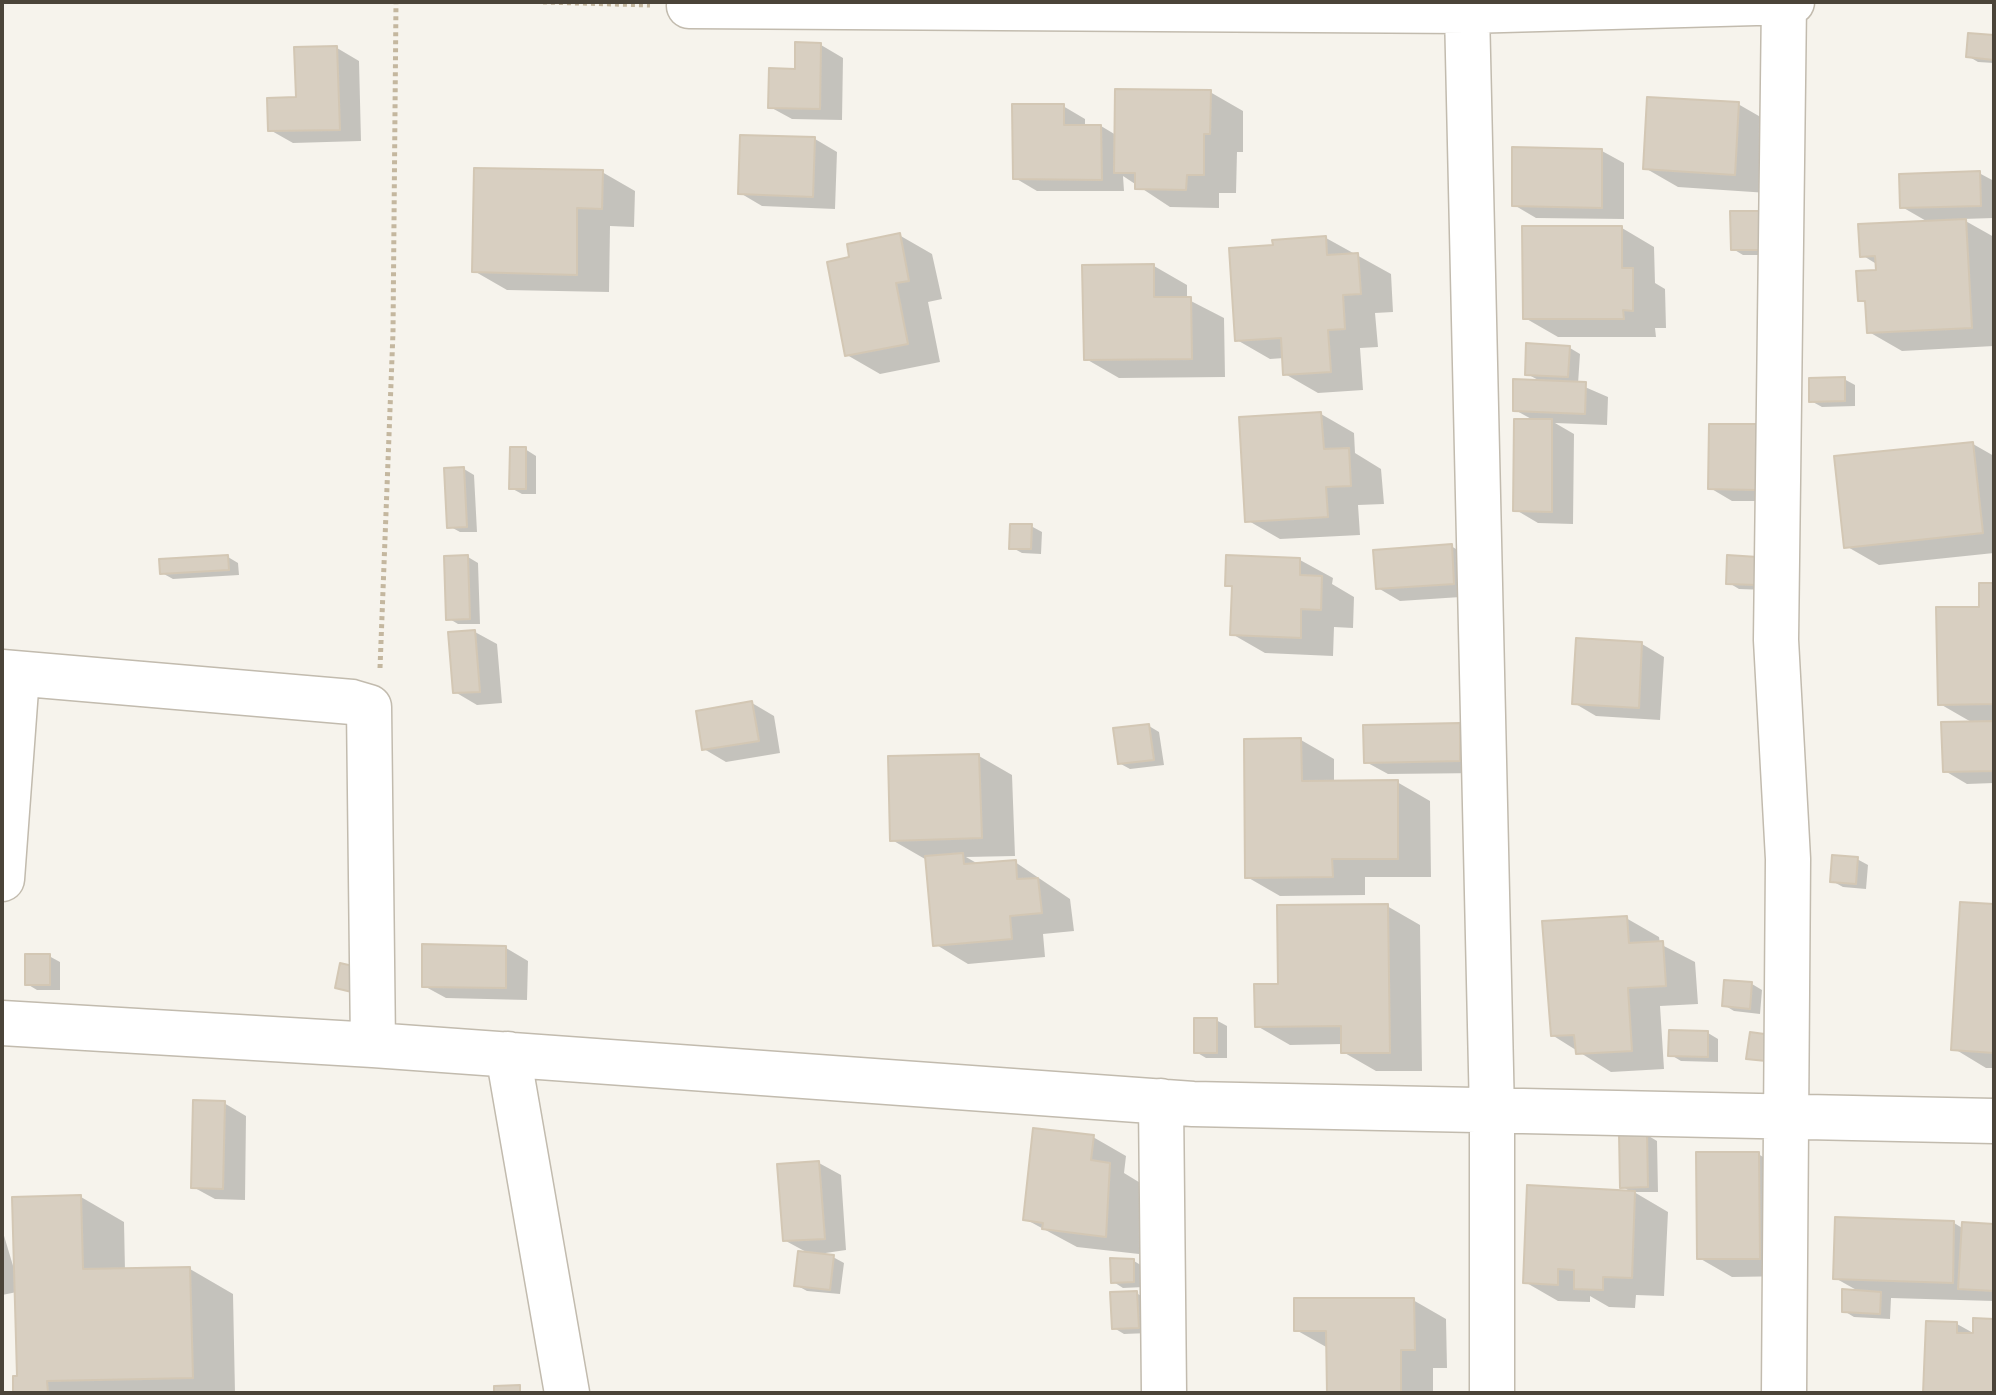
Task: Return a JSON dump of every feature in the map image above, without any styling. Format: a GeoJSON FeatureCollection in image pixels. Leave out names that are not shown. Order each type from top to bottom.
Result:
{"type":"FeatureCollection","features":[{"type":"Feature","properties":{"kind":"street"},"geometry":{"type":"LineString","coordinates":[[689,6],[1467,11],[1788,3],[1776,640],[1788,859],[1784,1393]]}},
{"type":"Feature","properties":{"kind":"street"},"geometry":{"type":"LineString","coordinates":[[1467,11],[1492,1113],[1492,1393]]}},
{"type":"Feature","properties":{"kind":"street"},"geometry":{"type":"LineString","coordinates":[[2,879],[9,674],[352,702],[369,707],[373,1045]]}},
{"type":"Feature","properties":{"kind":"street"},"geometry":{"type":"LineString","coordinates":[[2,1023],[508,1054],[1161,1101],[1492,1113],[1788,1114],[1994,1121]]}},
{"type":"Feature","properties":{"kind":"street"},"geometry":{"type":"LineString","coordinates":[[508,1054],[567,1393]]}},
{"type":"Feature","properties":{"kind":"street"},"geometry":{"type":"LineString","coordinates":[[1161,1101],[1164,1393]]}},
{"type":"Feature","properties":{"kind":"path"},"geometry":{"type":"LineString","coordinates":[[369,707],[381,663],[393,332],[396,2]]}},
{"type":"Feature","properties":{"kind":"path"},"geometry":{"type":"LineString","coordinates":[[543,2],[689,6]]}},
{"type":"Feature","properties":{"kind":"building"},"geometry":{"type":"Polygon","coordinates":[[[1968,33],[1994,35],[1994,60],[1966,57],[1968,33]]]}},
{"type":"Feature","properties":{"kind":"building"},"geometry":{"type":"Polygon","coordinates":[[[795,42],[821,43],[820,109],[768,108],[769,68],[795,69],[795,42]]]}},
{"type":"Feature","properties":{"kind":"building"},"geometry":{"type":"Polygon","coordinates":[[[337,46],[340,130],[268,131],[267,98],[296,97],[294,47],[337,46]]]}},
{"type":"Feature","properties":{"kind":"building"},"geometry":{"type":"Polygon","coordinates":[[[1115,89],[1211,90],[1210,134],[1204,134],[1204,175],[1187,175],[1186,190],[1135,189],[1135,173],[1114,173],[1115,89]]]}},
{"type":"Feature","properties":{"kind":"building"},"geometry":{"type":"Polygon","coordinates":[[[1647,97],[1739,102],[1735,175],[1643,169],[1647,97]]]}},
{"type":"Feature","properties":{"kind":"building"},"geometry":{"type":"Polygon","coordinates":[[[1012,104],[1064,104],[1064,125],[1101,125],[1102,180],[1013,179],[1012,104]]]}},
{"type":"Feature","properties":{"kind":"building"},"geometry":{"type":"Polygon","coordinates":[[[740,135],[815,137],[813,197],[738,194],[740,135]]]}},
{"type":"Feature","properties":{"kind":"building"},"geometry":{"type":"Polygon","coordinates":[[[1512,147],[1602,149],[1602,208],[1512,206],[1512,147]]]}},
{"type":"Feature","properties":{"kind":"building"},"geometry":{"type":"Polygon","coordinates":[[[474,168],[603,170],[602,209],[577,208],[577,275],[472,272],[474,168]]]}},
{"type":"Feature","properties":{"kind":"building"},"geometry":{"type":"Polygon","coordinates":[[[1980,171],[1981,206],[1900,208],[1899,174],[1980,171]]]}},
{"type":"Feature","properties":{"kind":"building"},"geometry":{"type":"Polygon","coordinates":[[[1730,211],[1762,211],[1762,250],[1731,250],[1730,211]]]}},
{"type":"Feature","properties":{"kind":"building"},"geometry":{"type":"Polygon","coordinates":[[[1966,219],[1972,328],[1867,333],[1865,301],[1858,301],[1856,271],[1876,270],[1875,256],[1860,257],[1858,224],[1966,219]]]}},
{"type":"Feature","properties":{"kind":"building"},"geometry":{"type":"Polygon","coordinates":[[[1522,226],[1622,226],[1622,268],[1633,268],[1633,311],[1623,310],[1624,319],[1523,319],[1522,226]]]}},
{"type":"Feature","properties":{"kind":"building"},"geometry":{"type":"Polygon","coordinates":[[[900,233],[909,281],[896,283],[908,344],[845,356],[827,262],[849,257],[847,244],[900,233]]]}},
{"type":"Feature","properties":{"kind":"building"},"geometry":{"type":"Polygon","coordinates":[[[1326,236],[1327,255],[1358,253],[1361,294],[1343,295],[1345,329],[1328,330],[1331,372],[1283,375],[1281,338],[1235,341],[1229,248],[1273,245],[1272,240],[1326,236]]]}},
{"type":"Feature","properties":{"kind":"building"},"geometry":{"type":"Polygon","coordinates":[[[1154,264],[1154,297],[1191,297],[1192,359],[1084,360],[1082,265],[1154,264]]]}},
{"type":"Feature","properties":{"kind":"building"},"geometry":{"type":"Polygon","coordinates":[[[1526,343],[1570,346],[1568,377],[1525,375],[1526,343]]]}},
{"type":"Feature","properties":{"kind":"building"},"geometry":{"type":"Polygon","coordinates":[[[1845,377],[1845,401],[1809,402],[1809,378],[1845,377]]]}},
{"type":"Feature","properties":{"kind":"building"},"geometry":{"type":"Polygon","coordinates":[[[1513,379],[1586,382],[1585,414],[1513,411],[1513,379]]]}},
{"type":"Feature","properties":{"kind":"building"},"geometry":{"type":"Polygon","coordinates":[[[1321,412],[1324,449],[1349,448],[1351,486],[1326,487],[1328,517],[1245,522],[1239,417],[1321,412]]]}},
{"type":"Feature","properties":{"kind":"building"},"geometry":{"type":"Polygon","coordinates":[[[1514,419],[1552,419],[1552,512],[1513,511],[1514,419]]]}},
{"type":"Feature","properties":{"kind":"building"},"geometry":{"type":"Polygon","coordinates":[[[1709,424],[1756,424],[1756,490],[1708,489],[1709,424]]]}},
{"type":"Feature","properties":{"kind":"building"},"geometry":{"type":"Polygon","coordinates":[[[1973,442],[1983,533],[1844,548],[1834,456],[1973,442]]]}},
{"type":"Feature","properties":{"kind":"building"},"geometry":{"type":"Polygon","coordinates":[[[510,447],[526,447],[526,489],[509,489],[510,447]]]}},
{"type":"Feature","properties":{"kind":"building"},"geometry":{"type":"Polygon","coordinates":[[[464,467],[467,527],[447,528],[444,468],[464,467]]]}},
{"type":"Feature","properties":{"kind":"building"},"geometry":{"type":"Polygon","coordinates":[[[1010,524],[1032,524],[1031,549],[1009,549],[1010,524]]]}},
{"type":"Feature","properties":{"kind":"building"},"geometry":{"type":"Polygon","coordinates":[[[1452,544],[1454,584],[1376,589],[1373,550],[1452,544]]]}},
{"type":"Feature","properties":{"kind":"building"},"geometry":{"type":"Polygon","coordinates":[[[228,555],[229,570],[160,574],[159,559],[228,555]]]}},
{"type":"Feature","properties":{"kind":"building"},"geometry":{"type":"Polygon","coordinates":[[[468,555],[470,619],[446,620],[444,556],[468,555]]]}},
{"type":"Feature","properties":{"kind":"building"},"geometry":{"type":"Polygon","coordinates":[[[1226,555],[1300,558],[1300,575],[1322,576],[1321,610],[1301,609],[1301,638],[1230,635],[1232,586],[1225,586],[1226,555]]]}},
{"type":"Feature","properties":{"kind":"building"},"geometry":{"type":"Polygon","coordinates":[[[1727,555],[1758,557],[1757,585],[1726,584],[1727,555]]]}},
{"type":"Feature","properties":{"kind":"building"},"geometry":{"type":"Polygon","coordinates":[[[1979,583],[1994,583],[1994,704],[1938,705],[1936,607],[1979,607],[1979,583]]]}},
{"type":"Feature","properties":{"kind":"building"},"geometry":{"type":"Polygon","coordinates":[[[475,630],[480,692],[453,693],[448,632],[475,630]]]}},
{"type":"Feature","properties":{"kind":"building"},"geometry":{"type":"Polygon","coordinates":[[[1576,638],[1642,642],[1639,708],[1572,704],[1576,638]]]}},
{"type":"Feature","properties":{"kind":"building"},"geometry":{"type":"Polygon","coordinates":[[[752,701],[759,741],[702,750],[696,711],[752,701]]]}},
{"type":"Feature","properties":{"kind":"building"},"geometry":{"type":"Polygon","coordinates":[[[1994,721],[1994,771],[1943,772],[1941,722],[1994,721]]]}},
{"type":"Feature","properties":{"kind":"building"},"geometry":{"type":"Polygon","coordinates":[[[1460,723],[1460,761],[1364,763],[1363,725],[1460,723]]]}},
{"type":"Feature","properties":{"kind":"building"},"geometry":{"type":"Polygon","coordinates":[[[1149,724],[1154,760],[1118,764],[1113,728],[1149,724]]]}},
{"type":"Feature","properties":{"kind":"building"},"geometry":{"type":"Polygon","coordinates":[[[1301,738],[1302,781],[1398,780],[1398,859],[1332,859],[1333,877],[1245,878],[1244,739],[1301,738]]]}},
{"type":"Feature","properties":{"kind":"building"},"geometry":{"type":"Polygon","coordinates":[[[979,754],[982,838],[890,841],[888,756],[979,754]]]}},
{"type":"Feature","properties":{"kind":"building"},"geometry":{"type":"Polygon","coordinates":[[[963,853],[964,864],[1016,860],[1017,879],[1038,878],[1042,913],[1010,916],[1012,939],[933,946],[925,856],[963,853]]]}},
{"type":"Feature","properties":{"kind":"building"},"geometry":{"type":"Polygon","coordinates":[[[1832,855],[1858,857],[1856,884],[1830,882],[1832,855]]]}},
{"type":"Feature","properties":{"kind":"building"},"geometry":{"type":"Polygon","coordinates":[[[1960,902],[1994,904],[1994,1053],[1951,1050],[1960,902]]]}},
{"type":"Feature","properties":{"kind":"building"},"geometry":{"type":"Polygon","coordinates":[[[1388,904],[1390,1053],[1341,1053],[1341,1026],[1255,1027],[1254,984],[1278,984],[1277,905],[1388,904]]]}},
{"type":"Feature","properties":{"kind":"building"},"geometry":{"type":"Polygon","coordinates":[[[1627,916],[1629,943],[1663,941],[1666,986],[1628,988],[1632,1051],[1576,1054],[1574,1035],[1551,1036],[1542,921],[1627,916]]]}},
{"type":"Feature","properties":{"kind":"building"},"geometry":{"type":"Polygon","coordinates":[[[422,944],[506,946],[506,988],[422,987],[422,944]]]}},
{"type":"Feature","properties":{"kind":"building"},"geometry":{"type":"Polygon","coordinates":[[[25,954],[50,954],[50,985],[25,985],[25,954]]]}},
{"type":"Feature","properties":{"kind":"building"},"geometry":{"type":"Polygon","coordinates":[[[340,963],[366,969],[360,994],[335,988],[340,963]]]}},
{"type":"Feature","properties":{"kind":"building"},"geometry":{"type":"Polygon","coordinates":[[[1724,980],[1752,982],[1750,1009],[1722,1006],[1724,980]]]}},
{"type":"Feature","properties":{"kind":"building"},"geometry":{"type":"Polygon","coordinates":[[[1194,1018],[1217,1018],[1217,1053],[1194,1053],[1194,1018]]]}},
{"type":"Feature","properties":{"kind":"building"},"geometry":{"type":"Polygon","coordinates":[[[1669,1030],[1708,1031],[1708,1057],[1668,1056],[1669,1030]]]}},
{"type":"Feature","properties":{"kind":"building"},"geometry":{"type":"Polygon","coordinates":[[[1750,1032],[1779,1036],[1776,1062],[1746,1059],[1750,1032]]]}},
{"type":"Feature","properties":{"kind":"building"},"geometry":{"type":"Polygon","coordinates":[[[193,1100],[225,1101],[223,1189],[191,1188],[193,1100]]]}},
{"type":"Feature","properties":{"kind":"building"},"geometry":{"type":"Polygon","coordinates":[[[1033,1128],[1094,1135],[1091,1160],[1110,1163],[1106,1237],[1042,1229],[1043,1223],[1023,1220],[1033,1128]]]}},
{"type":"Feature","properties":{"kind":"building"},"geometry":{"type":"Polygon","coordinates":[[[1619,1133],[1647,1133],[1648,1187],[1620,1188],[1619,1133]]]}},
{"type":"Feature","properties":{"kind":"building"},"geometry":{"type":"Polygon","coordinates":[[[1696,1152],[1759,1152],[1760,1259],[1697,1259],[1696,1152]]]}},
{"type":"Feature","properties":{"kind":"building"},"geometry":{"type":"Polygon","coordinates":[[[819,1161],[825,1239],[783,1241],[777,1164],[819,1161]]]}},
{"type":"Feature","properties":{"kind":"building"},"geometry":{"type":"Polygon","coordinates":[[[1527,1185],[1635,1191],[1632,1278],[1603,1277],[1603,1290],[1574,1289],[1574,1270],[1558,1269],[1558,1285],[1523,1283],[1527,1185]]]}},
{"type":"Feature","properties":{"kind":"building"},"geometry":{"type":"Polygon","coordinates":[[[81,1195],[83,1269],[190,1267],[193,1378],[47,1381],[48,1393],[13,1393],[13,1376],[17,1376],[12,1197],[81,1195]]]}},
{"type":"Feature","properties":{"kind":"building"},"geometry":{"type":"Polygon","coordinates":[[[1835,1217],[1954,1221],[1953,1283],[1833,1279],[1835,1217]]]}},
{"type":"Feature","properties":{"kind":"building"},"geometry":{"type":"Polygon","coordinates":[[[1962,1222],[1994,1224],[1994,1291],[1958,1289],[1962,1222]]]}},
{"type":"Feature","properties":{"kind":"building"},"geometry":{"type":"Polygon","coordinates":[[[798,1251],[834,1255],[830,1290],[794,1286],[798,1251]]]}},
{"type":"Feature","properties":{"kind":"building"},"geometry":{"type":"Polygon","coordinates":[[[1110,1258],[1134,1259],[1134,1282],[1111,1283],[1110,1258]]]}},
{"type":"Feature","properties":{"kind":"building"},"geometry":{"type":"Polygon","coordinates":[[[1842,1289],[1881,1292],[1880,1314],[1842,1312],[1842,1289]]]}},
{"type":"Feature","properties":{"kind":"building"},"geometry":{"type":"Polygon","coordinates":[[[1137,1291],[1139,1328],[1112,1329],[1110,1292],[1137,1291]]]}},
{"type":"Feature","properties":{"kind":"building"},"geometry":{"type":"Polygon","coordinates":[[[1294,1298],[1414,1298],[1415,1350],[1401,1350],[1401,1393],[1327,1393],[1326,1331],[1294,1331],[1294,1298]]]}},
{"type":"Feature","properties":{"kind":"building"},"geometry":{"type":"Polygon","coordinates":[[[1973,1318],[1994,1319],[1994,1393],[1923,1393],[1926,1321],[1957,1322],[1957,1333],[1973,1333],[1973,1318]]]}},
{"type":"Feature","properties":{"kind":"building"},"geometry":{"type":"Polygon","coordinates":[[[520,1385],[520,1393],[494,1393],[494,1386],[520,1385]]]}}]}
